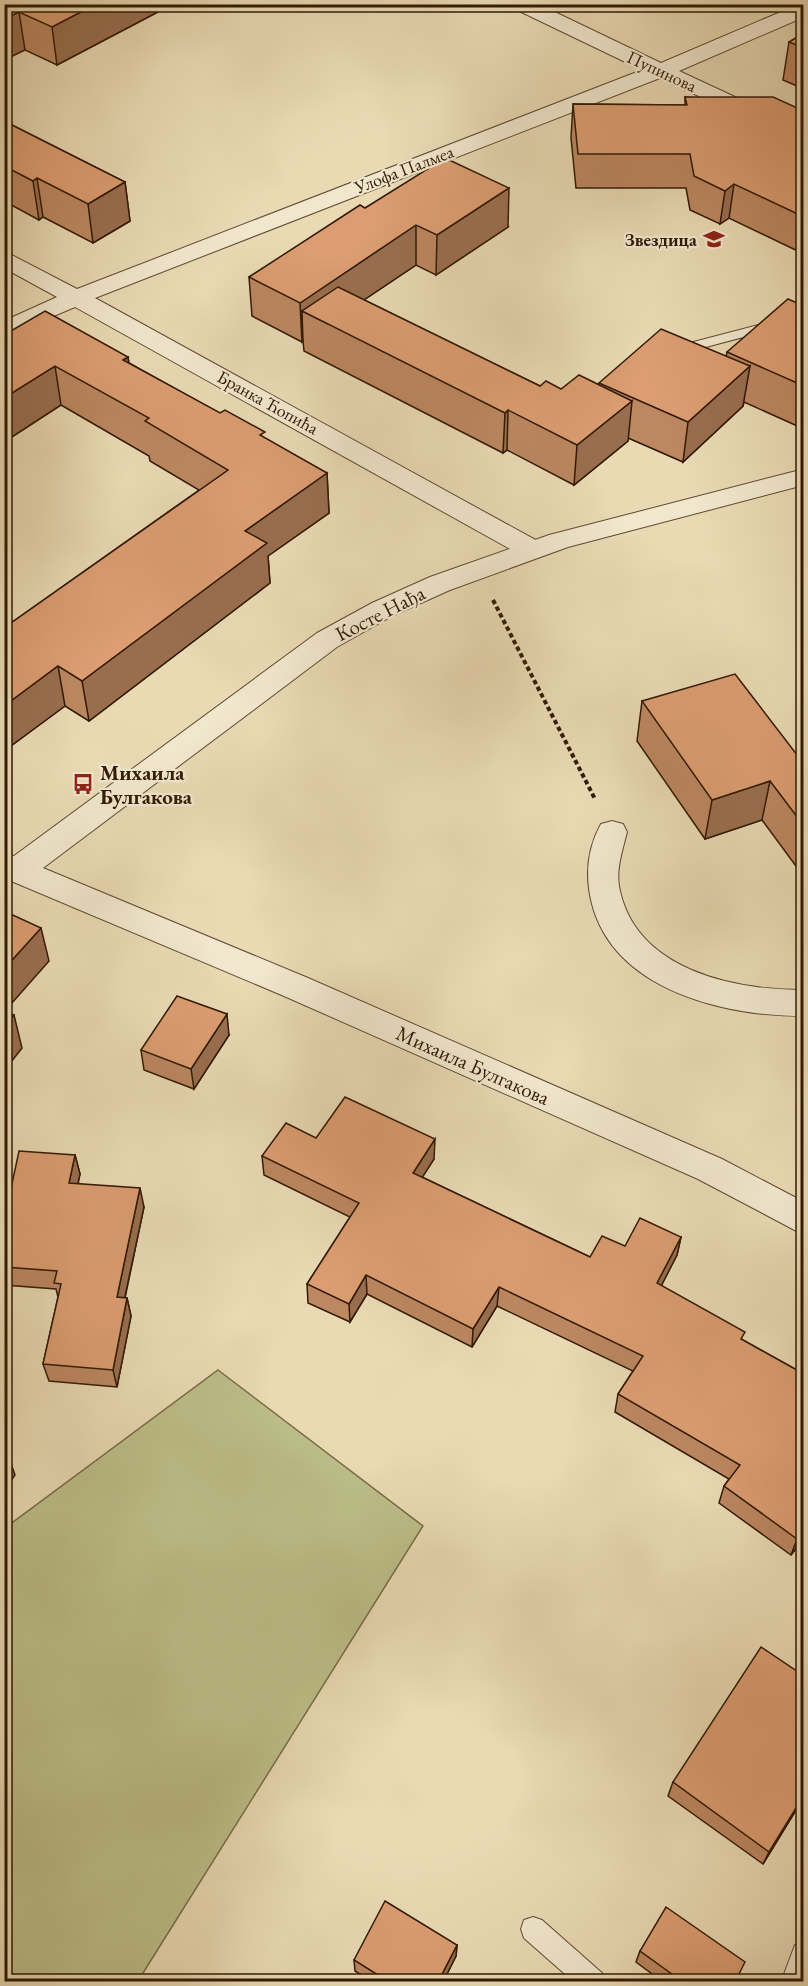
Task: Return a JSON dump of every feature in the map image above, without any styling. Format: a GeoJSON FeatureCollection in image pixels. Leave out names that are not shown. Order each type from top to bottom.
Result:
{"type":"FeatureCollection","features":[{"type":"Feature","properties":{"kind":"street","name":"Пупинова"},"geometry":{"type":"LineString","coordinates":[[520,4],[804,138]]}},
{"type":"Feature","properties":{"kind":"street","name":"Улофа Палмеа"},"geometry":{"type":"LineString","coordinates":[[4,330],[77,297],[660,70],[804,9]]}},
{"type":"Feature","properties":{"kind":"street","name":"Бранка Ћопића"},"geometry":{"type":"LineString","coordinates":[[4,258],[531,549]]}},
{"type":"Feature","properties":{"kind":"street","name":"Косте Нађа"},"geometry":{"type":"LineString","coordinates":[[11,868],[327,640],[373,612],[476,568],[583,532],[804,477]]}},
{"type":"Feature","properties":{"kind":"street"},"geometry":{"type":"LineString","coordinates":[[612,832],[603,885],[608,911],[624,936],[645,957],[705,992],[775,1005],[804,1003]]}},
{"type":"Feature","properties":{"kind":"street","name":"Михаила Булгакова"},"geometry":{"type":"LineString","coordinates":[[11,868],[296,987],[699,1165],[804,1220]]}},
{"type":"Feature","properties":{"kind":"lane"},"geometry":{"type":"LineString","coordinates":[[687,348],[804,317]]}},
{"type":"Feature","properties":{"kind":"lane"},"geometry":{"type":"LineString","coordinates":[[533,1929],[593,1982]]}},
{"type":"Feature","properties":{"kind":"lane"},"geometry":{"type":"LineString","coordinates":[[793,1982],[804,1954]]}},
{"type":"Feature","properties":{"kind":"path"},"geometry":{"type":"LineString","coordinates":[[476,568],[612,832]]}},
{"type":"Feature","properties":{"kind":"green space"},"geometry":{"type":"Polygon","coordinates":[[[218,1370],[423,1526],[138,1981],[5,1981],[5,1528],[218,1370]]]}},
{"type":"Feature","properties":{"kind":"building"},"geometry":{"type":"Polygon","coordinates":[[[4,4],[96,4],[52,27],[19,12],[4,19],[4,4]]]}},
{"type":"Feature","properties":{"kind":"building"},"geometry":{"type":"Polygon","coordinates":[[[804,33],[804,48],[789,42],[804,33]]]}},
{"type":"Feature","properties":{"kind":"building"},"geometry":{"type":"Polygon","coordinates":[[[685,97],[773,97],[804,111],[804,217],[734,184],[725,191],[694,176],[690,154],[578,154],[573,104],[687,105],[685,97]]]}},
{"type":"Feature","properties":{"kind":"building"},"geometry":{"type":"Polygon","coordinates":[[[4,121],[125,182],[88,204],[37,178],[33,181],[4,166],[4,121]]]}},
{"type":"Feature","properties":{"kind":"building"},"geometry":{"type":"Polygon","coordinates":[[[445,158],[509,188],[437,235],[416,225],[300,303],[249,277],[360,205],[365,208],[445,158]]]}},
{"type":"Feature","properties":{"kind":"building"},"geometry":{"type":"Polygon","coordinates":[[[338,287],[540,386],[546,381],[561,389],[579,375],[632,401],[577,445],[508,410],[505,413],[302,311],[338,287]]]}},
{"type":"Feature","properties":{"kind":"building"},"geometry":{"type":"Polygon","coordinates":[[[788,299],[804,306],[804,386],[727,352],[788,299]]]}},
{"type":"Feature","properties":{"kind":"building"},"geometry":{"type":"Polygon","coordinates":[[[45,311],[128,357],[123,360],[220,413],[225,410],[265,432],[260,435],[327,473],[245,531],[267,543],[82,681],[58,666],[4,706],[4,628],[228,470],[145,421],[149,418],[55,366],[4,398],[4,335],[45,311]]]}},
{"type":"Feature","properties":{"kind":"building"},"geometry":{"type":"Polygon","coordinates":[[[661,329],[750,366],[688,422],[599,383],[661,329]]]}},
{"type":"Feature","properties":{"kind":"building"},"geometry":{"type":"Polygon","coordinates":[[[735,674],[804,764],[804,826],[770,781],[712,800],[642,701],[735,674]]]}},
{"type":"Feature","properties":{"kind":"building"},"geometry":{"type":"Polygon","coordinates":[[[4,911],[41,928],[4,969],[4,911]]]}},
{"type":"Feature","properties":{"kind":"building"},"geometry":{"type":"Polygon","coordinates":[[[177,996],[227,1014],[191,1069],[141,1050],[177,996]]]}},
{"type":"Feature","properties":{"kind":"building"},"geometry":{"type":"Polygon","coordinates":[[[4,1011],[14,1015],[4,1027],[4,1011]]]}},
{"type":"Feature","properties":{"kind":"building"},"geometry":{"type":"Polygon","coordinates":[[[345,1097],[435,1139],[413,1173],[590,1257],[602,1236],[625,1246],[640,1218],[681,1237],[657,1283],[745,1332],[741,1339],[804,1374],[804,1530],[797,1539],[724,1486],[740,1465],[618,1394],[643,1356],[499,1287],[473,1329],[366,1275],[349,1304],[307,1284],[359,1203],[262,1156],[286,1123],[316,1138],[345,1097]]]}},
{"type":"Feature","properties":{"kind":"building"},"geometry":{"type":"Polygon","coordinates":[[[19,1151],[75,1155],[69,1183],[140,1188],[117,1297],[127,1298],[113,1370],[43,1364],[61,1284],[54,1283],[57,1271],[4,1267],[4,1193],[10,1193],[19,1151]]]}},
{"type":"Feature","properties":{"kind":"building"},"geometry":{"type":"Polygon","coordinates":[[[4,1455],[9,1458],[4,1465],[4,1455]]]}},
{"type":"Feature","properties":{"kind":"building"},"geometry":{"type":"Polygon","coordinates":[[[761,1647],[804,1676],[804,1795],[769,1852],[673,1782],[761,1647]]]}},
{"type":"Feature","properties":{"kind":"building"},"geometry":{"type":"Polygon","coordinates":[[[385,1901],[457,1945],[438,1982],[389,1982],[354,1960],[385,1901]]]}},
{"type":"Feature","properties":{"kind":"building"},"geometry":{"type":"Polygon","coordinates":[[[666,1907],[745,1962],[735,1982],[683,1982],[640,1951],[666,1907]]]}},
{"type":"Feature","properties":{"kind":"place","name":"Звездица"},"geometry":{"type":"Point","coordinates":[714,239]}},
{"type":"Feature","properties":{"kind":"place","name":"Михаила Булгакова"},"geometry":{"type":"Point","coordinates":[83,784]}}]}
